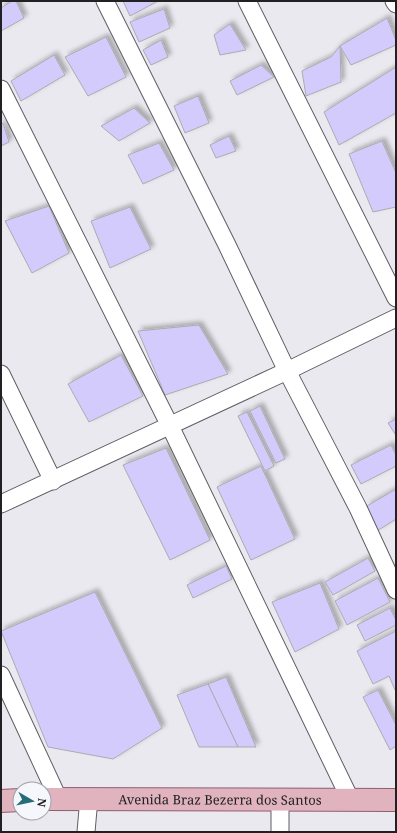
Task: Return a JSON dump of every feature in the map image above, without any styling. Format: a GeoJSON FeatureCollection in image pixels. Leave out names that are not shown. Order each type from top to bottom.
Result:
{"type":"FeatureCollection","features":[{"type":"Feature","properties":{"kind":"main road","name":"Avenida Braz Bezerra dos Santos"},"geometry":{"type":"LineString","coordinates":[[52,798],[280,801],[396,800]]}},
{"type":"Feature","properties":{"kind":"main road"},"geometry":{"type":"LineString","coordinates":[[1,801],[12,800]]}},
{"type":"Feature","properties":{"kind":"street"},"geometry":{"type":"LineString","coordinates":[[105,1],[227,245],[287,371],[358,508],[396,590]]}},
{"type":"Feature","properties":{"kind":"street"},"geometry":{"type":"LineString","coordinates":[[247,1],[396,298]]}},
{"type":"Feature","properties":{"kind":"street"},"geometry":{"type":"LineString","coordinates":[[1,89],[170,426],[351,801]]}},
{"type":"Feature","properties":{"kind":"street"},"geometry":{"type":"LineString","coordinates":[[1,504],[287,371],[396,318]]}},
{"type":"Feature","properties":{"kind":"street"},"geometry":{"type":"LineString","coordinates":[[1,374],[53,481]]}},
{"type":"Feature","properties":{"kind":"street"},"geometry":{"type":"LineString","coordinates":[[1,675],[44,781]]}},
{"type":"Feature","properties":{"kind":"street"},"geometry":{"type":"LineString","coordinates":[[86,832],[89,798]]}},
{"type":"Feature","properties":{"kind":"street"},"geometry":{"type":"LineString","coordinates":[[280,801],[280,832]]}},
{"type":"Feature","properties":{"kind":"building"},"geometry":{"type":"Polygon","coordinates":[[[12,1],[16,1],[24,18],[1,31],[1,8],[12,1]]]}},
{"type":"Feature","properties":{"kind":"building"},"geometry":{"type":"Polygon","coordinates":[[[123,1],[158,1],[130,16],[123,1]]]}},
{"type":"Feature","properties":{"kind":"building"},"geometry":{"type":"Polygon","coordinates":[[[164,9],[170,28],[139,42],[130,22],[164,9]]]}},
{"type":"Feature","properties":{"kind":"building"},"geometry":{"type":"Polygon","coordinates":[[[387,18],[396,40],[396,45],[351,65],[340,46],[387,18]]]}},
{"type":"Feature","properties":{"kind":"building"},"geometry":{"type":"Polygon","coordinates":[[[230,24],[246,50],[220,55],[214,35],[230,24]]]}},
{"type":"Feature","properties":{"kind":"building"},"geometry":{"type":"Polygon","coordinates":[[[106,37],[126,77],[88,96],[65,57],[106,37]]]}},
{"type":"Feature","properties":{"kind":"building"},"geometry":{"type":"Polygon","coordinates":[[[161,40],[168,57],[151,65],[143,50],[161,40]]]}},
{"type":"Feature","properties":{"kind":"building"},"geometry":{"type":"Polygon","coordinates":[[[340,46],[341,82],[306,96],[302,71],[331,57],[340,46]]]}},
{"type":"Feature","properties":{"kind":"building"},"geometry":{"type":"Polygon","coordinates":[[[54,55],[65,75],[21,101],[11,81],[54,55]]]}},
{"type":"Feature","properties":{"kind":"building"},"geometry":{"type":"Polygon","coordinates":[[[261,65],[274,77],[237,95],[230,81],[261,65]]]}},
{"type":"Feature","properties":{"kind":"building"},"geometry":{"type":"Polygon","coordinates":[[[396,67],[396,113],[339,145],[324,112],[396,67]]]}},
{"type":"Feature","properties":{"kind":"building"},"geometry":{"type":"Polygon","coordinates":[[[198,96],[209,123],[185,133],[174,106],[198,96]]]}},
{"type":"Feature","properties":{"kind":"building"},"geometry":{"type":"Polygon","coordinates":[[[134,108],[150,123],[119,141],[101,126],[134,108]]]}},
{"type":"Feature","properties":{"kind":"building"},"geometry":{"type":"Polygon","coordinates":[[[3,123],[9,142],[1,146],[1,124],[3,123]]]}},
{"type":"Feature","properties":{"kind":"building"},"geometry":{"type":"Polygon","coordinates":[[[229,136],[236,151],[216,158],[210,145],[229,136]]]}},
{"type":"Feature","properties":{"kind":"building"},"geometry":{"type":"Polygon","coordinates":[[[382,141],[396,173],[396,207],[373,212],[349,154],[382,141]]]}},
{"type":"Feature","properties":{"kind":"building"},"geometry":{"type":"Polygon","coordinates":[[[159,143],[174,170],[143,184],[128,155],[159,143]]]}},
{"type":"Feature","properties":{"kind":"building"},"geometry":{"type":"Polygon","coordinates":[[[49,206],[69,253],[32,273],[5,221],[49,206]]]}},
{"type":"Feature","properties":{"kind":"building"},"geometry":{"type":"Polygon","coordinates":[[[130,207],[151,249],[110,268],[91,221],[130,207]]]}},
{"type":"Feature","properties":{"kind":"building"},"geometry":{"type":"Polygon","coordinates":[[[199,325],[228,374],[165,395],[138,331],[199,325]]]}},
{"type":"Feature","properties":{"kind":"building"},"geometry":{"type":"Polygon","coordinates":[[[121,355],[143,396],[89,422],[68,384],[121,355]]]}},
{"type":"Feature","properties":{"kind":"building"},"geometry":{"type":"Polygon","coordinates":[[[260,406],[285,459],[276,463],[250,411],[260,406]]]}},
{"type":"Feature","properties":{"kind":"building"},"geometry":{"type":"Polygon","coordinates":[[[247,412],[274,466],[265,471],[238,416],[247,412]]]}},
{"type":"Feature","properties":{"kind":"building"},"geometry":{"type":"Polygon","coordinates":[[[396,419],[396,434],[395,434],[388,423],[396,419]]]}},
{"type":"Feature","properties":{"kind":"building"},"geometry":{"type":"Polygon","coordinates":[[[391,445],[396,455],[396,466],[361,484],[351,465],[391,445]]]}},
{"type":"Feature","properties":{"kind":"building"},"geometry":{"type":"Polygon","coordinates":[[[166,448],[210,540],[170,560],[123,465],[166,448]]]}},
{"type":"Feature","properties":{"kind":"building"},"geometry":{"type":"Polygon","coordinates":[[[261,466],[295,539],[251,560],[217,487],[261,466]]]}},
{"type":"Feature","properties":{"kind":"building"},"geometry":{"type":"Polygon","coordinates":[[[396,489],[396,519],[377,531],[367,506],[396,489]]]}},
{"type":"Feature","properties":{"kind":"building"},"geometry":{"type":"Polygon","coordinates":[[[368,558],[375,571],[333,595],[325,582],[368,558]]]}},
{"type":"Feature","properties":{"kind":"building"},"geometry":{"type":"Polygon","coordinates":[[[226,566],[232,579],[193,598],[187,585],[226,566]]]}},
{"type":"Feature","properties":{"kind":"building"},"geometry":{"type":"Polygon","coordinates":[[[378,578],[390,602],[347,625],[335,601],[378,578]]]}},
{"type":"Feature","properties":{"kind":"building"},"geometry":{"type":"Polygon","coordinates":[[[320,583],[339,629],[295,652],[272,602],[320,583]]]}},
{"type":"Feature","properties":{"kind":"building"},"geometry":{"type":"Polygon","coordinates":[[[95,592],[162,728],[113,759],[48,747],[1,631],[95,592]]]}},
{"type":"Feature","properties":{"kind":"building"},"geometry":{"type":"Polygon","coordinates":[[[390,608],[396,620],[396,625],[365,641],[357,625],[390,608]]]}},
{"type":"Feature","properties":{"kind":"building"},"geometry":{"type":"Polygon","coordinates":[[[396,631],[395,690],[389,676],[373,684],[357,651],[396,631]]]}},
{"type":"Feature","properties":{"kind":"building"},"geometry":{"type":"Polygon","coordinates":[[[226,677],[256,747],[238,747],[208,684],[226,677]]]}},
{"type":"Feature","properties":{"kind":"building"},"geometry":{"type":"Polygon","coordinates":[[[208,684],[238,747],[199,747],[177,695],[208,684]]]}},
{"type":"Feature","properties":{"kind":"building"},"geometry":{"type":"Polygon","coordinates":[[[378,690],[396,725],[396,746],[390,750],[363,697],[378,690]]]}}]}
